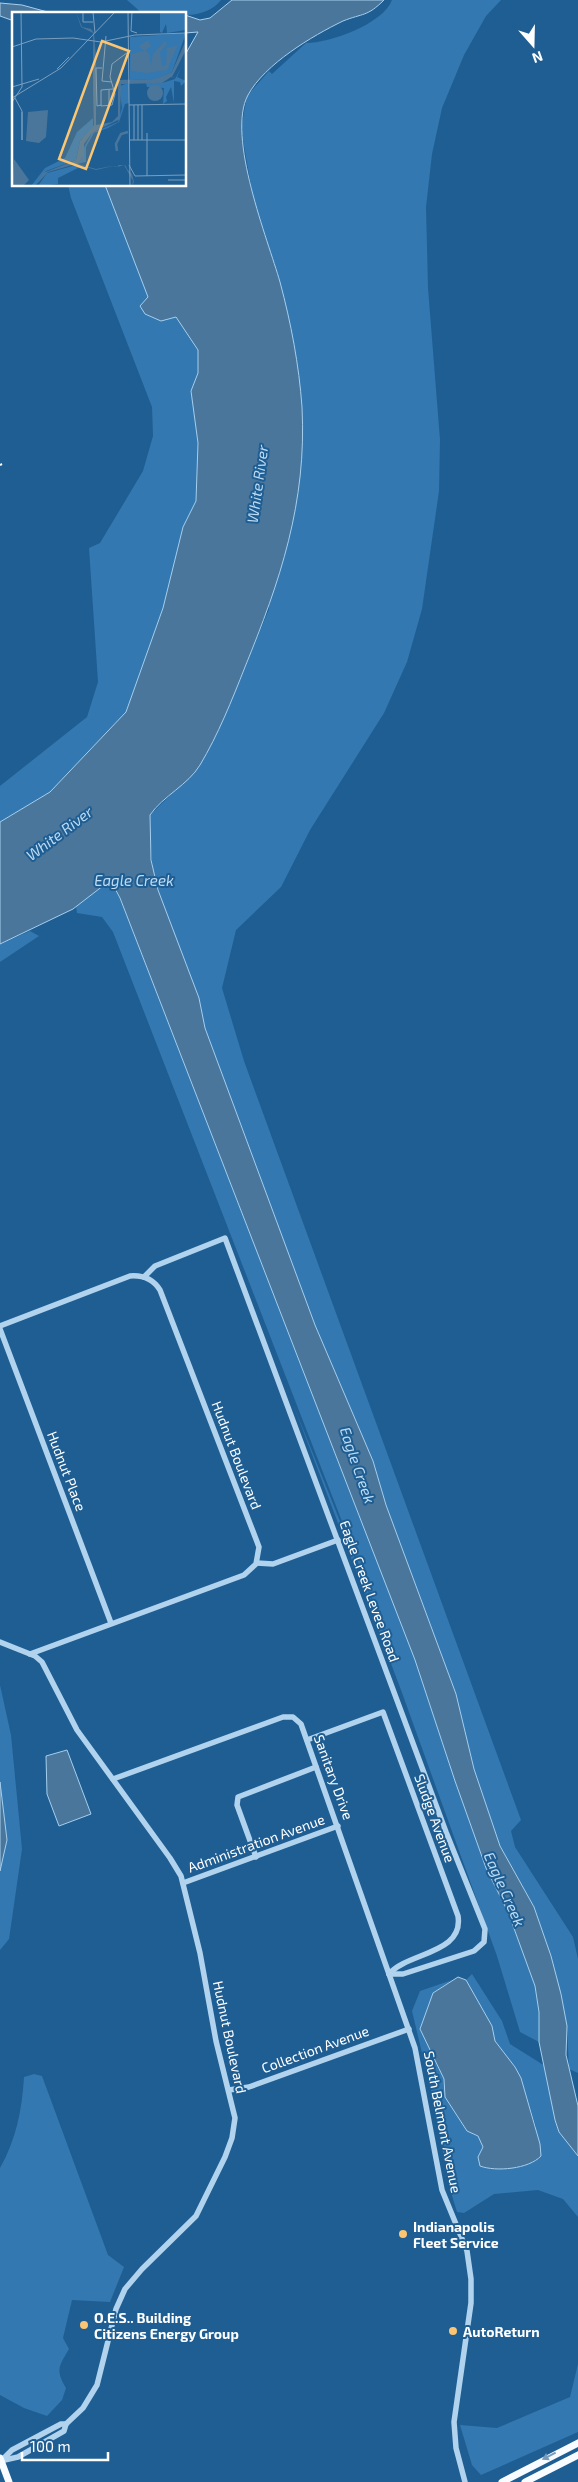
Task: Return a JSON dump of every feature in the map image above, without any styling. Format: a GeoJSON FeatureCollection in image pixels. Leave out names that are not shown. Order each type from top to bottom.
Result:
{"type":"FeatureCollection","features":[{"type":"Feature","properties":{"kind":"main road"},"geometry":{"type":"LineString","coordinates":[[502,2482],[578,2443]]}},
{"type":"Feature","properties":{"kind":"main road"},"geometry":{"type":"LineString","coordinates":[[525,2482],[578,2455]]}},
{"type":"Feature","properties":{"kind":"main road"},"geometry":{"type":"LineString","coordinates":[[0,2460],[9,2482]]}},
{"type":"Feature","properties":{"kind":"street","name":"Eagle Creek Levee Road"},"geometry":{"type":"LineString","coordinates":[[144,1277],[155,1266],[225,1238],[446,1832],[485,1931],[482,1944],[474,1951],[403,1974],[389,1974]]}},
{"type":"Feature","properties":{"kind":"street"},"geometry":{"type":"LineString","coordinates":[[0,1327],[130,1276],[144,1277]]}},
{"type":"Feature","properties":{"kind":"street","name":"Hudnut Boulevard"},"geometry":{"type":"LineString","coordinates":[[144,1277],[158,1287],[258,1543],[259,1553],[256,1563]]}},
{"type":"Feature","properties":{"kind":"street","name":"Hudnut Place"},"geometry":{"type":"LineString","coordinates":[[0,1327],[112,1623]]}},
{"type":"Feature","properties":{"kind":"street"},"geometry":{"type":"LineString","coordinates":[[30,1654],[244,1575],[256,1563],[273,1564],[338,1540]]}},
{"type":"Feature","properties":{"kind":"street","name":"Hudnut Boulevard"},"geometry":{"type":"LineString","coordinates":[[0,1642],[30,1654],[42,1662],[77,1730],[170,1858],[183,1883],[204,1970],[216,2041],[229,2090],[234,2118],[232,2138],[196,2216],[142,2269],[125,2289],[116,2309],[97,2385],[83,2408],[66,2424],[64,2431],[18,2457],[0,2460]]}},
{"type":"Feature","properties":{"kind":"street","name":"Sludge Avenue"},"geometry":{"type":"LineString","coordinates":[[307,1740],[383,1712],[455,1908],[459,1927],[452,1940],[443,1946],[401,1963],[389,1974]]}},
{"type":"Feature","properties":{"kind":"street","name":"Sanitary Drive"},"geometry":{"type":"LineString","coordinates":[[114,1779],[283,1716],[290,1716],[298,1720],[338,1826],[409,2029]]}},
{"type":"Feature","properties":{"kind":"street"},"geometry":{"type":"LineString","coordinates":[[256,1857],[236,1805],[238,1797],[316,1767]]}},
{"type":"Feature","properties":{"kind":"street","name":"Administration Avenue"},"geometry":{"type":"LineString","coordinates":[[183,1883],[338,1826]]}},
{"type":"Feature","properties":{"kind":"street","name":"Collection Avenue"},"geometry":{"type":"LineString","coordinates":[[229,2090],[249,2087],[409,2029]]}},
{"type":"Feature","properties":{"kind":"street","name":"South Belmont Avenue"},"geometry":{"type":"LineString","coordinates":[[409,2029],[417,2056],[442,2190],[465,2242],[470,2270],[470,2308],[454,2411],[456,2448],[465,2482]]}},
{"type":"Feature","properties":{"kind":"street","name":"Hudnut Boulevard"},"geometry":{"type":"LineString","coordinates":[[0,2460],[12,2450],[61,2424],[66,2424]]}},
{"type":"Feature","properties":{"kind":"shaded area"},"geometry":{"type":"Polygon","coordinates":[[[127,0],[221,0],[214,7],[195,14],[186,15],[186,12],[141,12],[127,0]]]}},
{"type":"Feature","properties":{"kind":"shaded area"},"geometry":{"type":"Polygon","coordinates":[[[392,0],[501,0],[486,16],[464,55],[442,108],[432,154],[426,207],[428,288],[440,440],[439,491],[422,609],[407,662],[384,713],[310,830],[281,887],[236,930],[222,988],[244,1061],[521,1820],[511,1831],[515,1847],[573,1937],[578,1959],[578,2073],[569,2069],[567,2026],[561,1994],[534,1907],[500,1846],[474,1769],[456,1694],[386,1505],[373,1461],[315,1325],[205,1028],[196,992],[155,882],[152,863],[150,815],[198,768],[228,709],[269,609],[280,282],[255,208],[241,129],[247,96],[269,71],[272,74],[306,43],[341,36],[367,24],[387,9],[392,0]]]}},
{"type":"Feature","properties":{"kind":"shaded area"},"geometry":{"type":"Polygon","coordinates":[[[68,186],[105,186],[116,214],[198,350],[198,373],[191,391],[198,443],[196,501],[183,527],[163,608],[126,712],[50,792],[0,822],[0,786],[87,717],[98,682],[89,548],[100,543],[143,471],[153,436],[152,407],[71,198],[68,186]]]}},
{"type":"Feature","properties":{"kind":"shaded area"},"geometry":{"type":"Polygon","coordinates":[[[111,881],[120,899],[415,1660],[486,1868],[508,1912],[535,1986],[539,2012],[539,2042],[520,2032],[497,1956],[401,1690],[293,1404],[399,1668],[113,932],[102,917],[77,913],[76,906],[99,887],[111,881]]]}},
{"type":"Feature","properties":{"kind":"shaded area"},"geometry":{"type":"Polygon","coordinates":[[[30,931],[39,936],[0,962],[0,944],[30,931]]]}},
{"type":"Feature","properties":{"kind":"shaded area"},"geometry":{"type":"Polygon","coordinates":[[[0,1685],[11,1735],[22,1849],[9,1939],[0,1950],[0,1871],[7,1840],[0,1782],[0,1685]]]}},
{"type":"Feature","properties":{"kind":"shaded area"},"geometry":{"type":"Polygon","coordinates":[[[472,1974],[502,2021],[510,2044],[545,2066],[555,2121],[559,2132],[578,2156],[578,2217],[563,2199],[538,2190],[494,2194],[464,2213],[457,2212],[449,2186],[434,2103],[412,2011],[420,1991],[452,1980],[433,1993],[420,2029],[444,2079],[445,2097],[467,2131],[478,2136],[483,2147],[478,2157],[536,2127],[521,2078],[495,2041],[466,1980],[472,1974]]]}},
{"type":"Feature","properties":{"kind":"shaded area"},"geometry":{"type":"Polygon","coordinates":[[[34,2074],[42,2076],[108,2255],[124,2267],[110,2302],[72,2300],[63,2338],[69,2349],[59,2372],[66,2388],[62,2400],[47,2416],[24,2408],[0,2395],[0,2168],[14,2136],[22,2101],[24,2077],[34,2074]]]}},
{"type":"Feature","properties":{"kind":"shaded area"},"geometry":{"type":"Polygon","coordinates":[[[578,2364],[578,2432],[481,2475],[472,2465],[460,2425],[497,2428],[570,2397],[578,2364]]]}},
{"type":"Feature","properties":{"kind":"water"},"geometry":{"type":"Polygon","coordinates":[[[232,0],[384,0],[369,12],[343,21],[317,35],[277,62],[266,72],[248,95],[243,113],[242,136],[245,161],[251,188],[280,282],[297,360],[302,407],[300,476],[295,509],[280,572],[258,635],[213,742],[200,765],[189,779],[155,808],[150,815],[151,860],[158,890],[199,998],[205,1028],[315,1325],[373,1461],[386,1505],[456,1694],[474,1769],[500,1846],[534,1907],[551,1956],[567,2026],[566,2055],[578,2106],[578,2156],[559,2132],[555,2120],[539,2042],[539,2012],[535,1986],[508,1912],[486,1868],[415,1660],[120,898],[111,881],[108,882],[73,909],[0,944],[0,822],[50,792],[126,712],[163,608],[183,527],[196,501],[198,443],[191,391],[198,373],[198,350],[176,317],[161,321],[145,314],[140,306],[148,297],[105,186],[186,186],[186,53],[198,32],[186,33],[186,15],[200,20],[210,18],[232,0]]]}},
{"type":"Feature","properties":{"kind":"water"},"geometry":{"type":"Polygon","coordinates":[[[0,3],[22,5],[48,12],[12,12],[12,20],[0,16],[0,3]]]}},
{"type":"Feature","properties":{"kind":"water"},"geometry":{"type":"Polygon","coordinates":[[[67,1750],[91,1814],[59,1826],[47,1794],[46,1756],[67,1750]]]}},
{"type":"Feature","properties":{"kind":"water"},"geometry":{"type":"Polygon","coordinates":[[[0,1782],[7,1840],[0,1871],[0,1782]]]}},
{"type":"Feature","properties":{"kind":"water"},"geometry":{"type":"Polygon","coordinates":[[[458,1977],[466,1980],[492,2026],[495,2041],[521,2078],[540,2144],[541,2156],[529,2164],[503,2169],[480,2166],[478,2157],[483,2147],[478,2136],[467,2131],[445,2097],[444,2079],[420,2029],[433,1993],[458,1977]]]}},
{"type":"Feature","properties":{"kind":"place","name":"Indianapolis Fleet Service"},"geometry":{"type":"Point","coordinates":[403,2234]}},
{"type":"Feature","properties":{"kind":"place","name":"O.E.S.. Building Citizens Energy Group"},"geometry":{"type":"Point","coordinates":[84,2325]}},
{"type":"Feature","properties":{"kind":"place","name":"AutoReturn"},"geometry":{"type":"Point","coordinates":[453,2331]}},
{"type":"Feature","properties":{"kind":"water label","name":"White River"},"geometry":{"type":"Point","coordinates":[257,484]}},
{"type":"Feature","properties":{"kind":"water label","name":"White River"},"geometry":{"type":"Point","coordinates":[59,833]}},
{"type":"Feature","properties":{"kind":"water label","name":"Eagle Creek"},"geometry":{"type":"Point","coordinates":[134,880]}},
{"type":"Feature","properties":{"kind":"water label","name":"Eagle Creek"},"geometry":{"type":"Point","coordinates":[358,1465]}},
{"type":"Feature","properties":{"kind":"water label","name":"Eagle Creek"},"geometry":{"type":"Point","coordinates":[505,1889]}}]}
